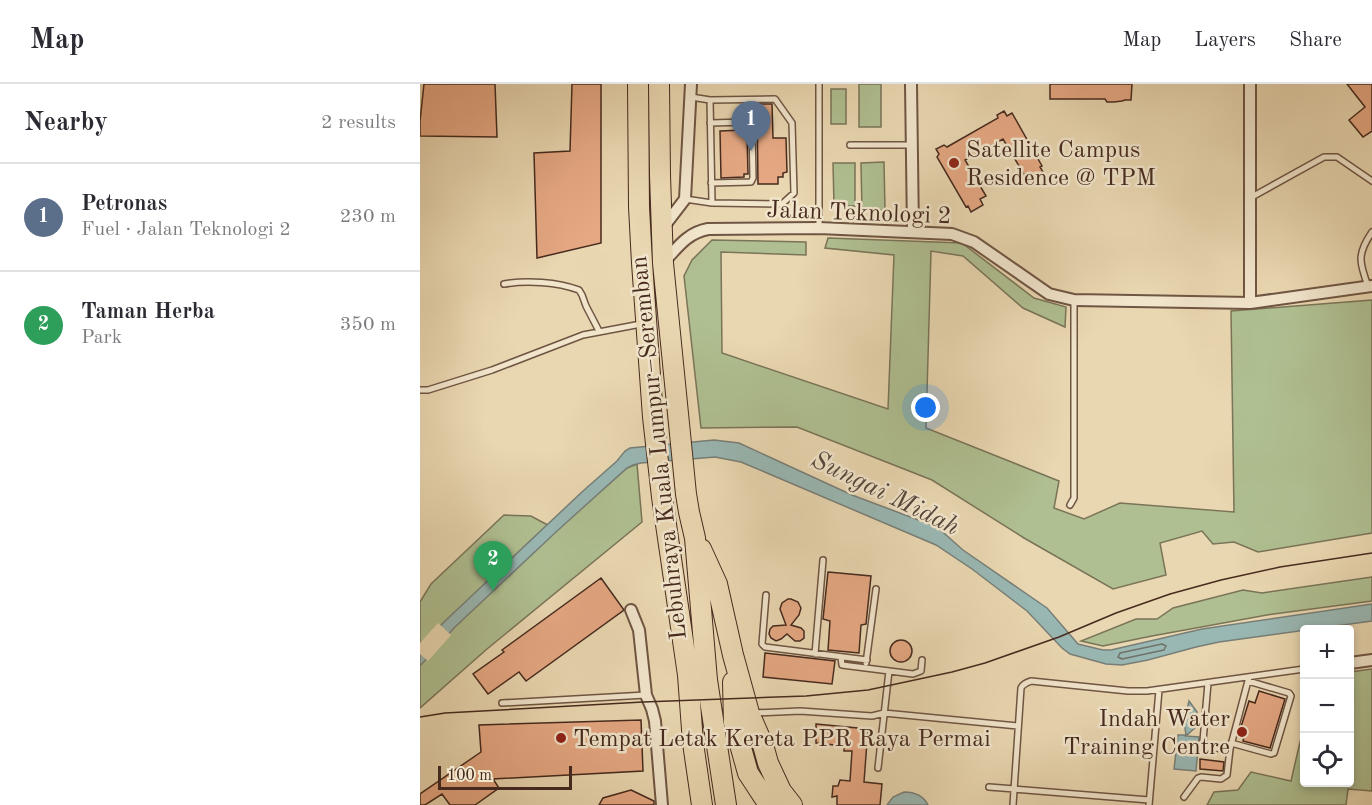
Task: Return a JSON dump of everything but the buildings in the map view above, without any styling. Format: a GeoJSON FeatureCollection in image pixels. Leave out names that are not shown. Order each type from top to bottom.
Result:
{"type":"FeatureCollection","features":[{"type":"Feature","properties":{"kind":"highway","name":"Lebuhraya Kuala Lumpur–Seremban"},"geometry":{"type":"LineString","coordinates":[[638,84],[639,207],[653,417],[662,497],[688,675],[693,743],[702,804]]}},
{"type":"Feature","properties":{"kind":"highway","name":"Lebuhraya Kuala Lumpur–Seremban"},"geometry":{"type":"LineString","coordinates":[[659,84],[663,263],[686,494],[695,538],[707,680],[726,805]]}},
{"type":"Feature","properties":{"kind":"highway"},"geometry":{"type":"LineString","coordinates":[[695,538],[717,584],[749,713],[781,791],[792,805]]}},
{"type":"Feature","properties":{"kind":"highway"},"geometry":{"type":"LineString","coordinates":[[733,655],[734,723],[748,772],[769,805]]}},
{"type":"Feature","properties":{"kind":"street"},"geometry":{"type":"LineString","coordinates":[[661,231],[685,199],[691,84]]}},
{"type":"Feature","properties":{"kind":"street"},"geometry":{"type":"LineString","coordinates":[[911,84],[913,231]]}},
{"type":"Feature","properties":{"kind":"street"},"geometry":{"type":"LineString","coordinates":[[1250,84],[1250,303]]}},
{"type":"Feature","properties":{"kind":"street","name":"Jalan Teknologi 2"},"geometry":{"type":"LineString","coordinates":[[663,263],[688,236],[696,231],[708,229],[819,228],[913,231],[952,234],[974,242],[1049,294],[1074,300],[1250,303],[1370,286]]}},
{"type":"Feature","properties":{"kind":"street"},"geometry":{"type":"LineString","coordinates":[[631,610],[639,630],[646,695],[655,721],[662,805]]}},
{"type":"Feature","properties":{"kind":"street"},"geometry":{"type":"LineString","coordinates":[[1354,662],[1372,660]]}},
{"type":"Feature","properties":{"kind":"lane"},"geometry":{"type":"LineString","coordinates":[[819,84],[819,228]]}},
{"type":"Feature","properties":{"kind":"lane"},"geometry":{"type":"LineString","coordinates":[[685,199],[712,203],[782,204],[794,193],[792,123],[775,99],[710,100],[691,96]]}},
{"type":"Feature","properties":{"kind":"lane"},"geometry":{"type":"LineString","coordinates":[[710,100],[712,203]]}},
{"type":"Feature","properties":{"kind":"lane"},"geometry":{"type":"LineString","coordinates":[[710,123],[750,123],[753,178],[751,182],[711,183]]}},
{"type":"Feature","properties":{"kind":"lane"},"geometry":{"type":"LineString","coordinates":[[850,145],[912,145]]}},
{"type":"Feature","properties":{"kind":"lane"},"geometry":{"type":"LineString","coordinates":[[1250,198],[1324,157],[1337,157],[1372,181]]}},
{"type":"Feature","properties":{"kind":"lane"},"geometry":{"type":"LineString","coordinates":[[1370,286],[1360,259],[1363,246],[1372,232]]}},
{"type":"Feature","properties":{"kind":"lane"},"geometry":{"type":"LineString","coordinates":[[504,284],[520,281],[579,290],[598,331]]}},
{"type":"Feature","properties":{"kind":"lane"},"geometry":{"type":"LineString","coordinates":[[1070,506],[1074,498],[1074,300]]}},
{"type":"Feature","properties":{"kind":"lane"},"geometry":{"type":"LineString","coordinates":[[420,390],[428,390],[492,370],[583,335],[646,323]]}},
{"type":"Feature","properties":{"kind":"lane"},"geometry":{"type":"LineString","coordinates":[[815,654],[823,560]]}},
{"type":"Feature","properties":{"kind":"lane"},"geometry":{"type":"LineString","coordinates":[[866,668],[876,589]]}},
{"type":"Feature","properties":{"kind":"lane"},"geometry":{"type":"LineString","coordinates":[[766,595],[762,645],[769,648],[867,660]]}},
{"type":"Feature","properties":{"kind":"lane"},"geometry":{"type":"LineString","coordinates":[[841,657],[842,665],[913,674],[921,671],[922,660]]}},
{"type":"Feature","properties":{"kind":"lane"},"geometry":{"type":"LineString","coordinates":[[1013,805],[1021,688],[1031,681],[1128,691],[1159,690],[1249,679],[1300,670]]}},
{"type":"Feature","properties":{"kind":"lane"},"geometry":{"type":"LineString","coordinates":[[878,768],[889,671]]}},
{"type":"Feature","properties":{"kind":"lane"},"geometry":{"type":"LineString","coordinates":[[1184,797],[1198,778],[1221,779],[1226,777],[1230,746],[1249,679]]}},
{"type":"Feature","properties":{"kind":"lane"},"geometry":{"type":"LineString","coordinates":[[1208,683],[1203,741],[1207,747],[1230,746],[1271,754],[1274,753],[1291,696],[1289,693],[1249,679]]}},
{"type":"Feature","properties":{"kind":"lane"},"geometry":{"type":"LineString","coordinates":[[989,787],[1149,803],[1159,690]]}},
{"type":"Feature","properties":{"kind":"lane"},"geometry":{"type":"LineString","coordinates":[[502,703],[646,695]]}},
{"type":"Feature","properties":{"kind":"lane"},"geometry":{"type":"LineString","coordinates":[[749,713],[800,711],[872,716],[884,713],[1018,726]]}},
{"type":"Feature","properties":{"kind":"green space"},"geometry":{"type":"Polygon","coordinates":[[[859,84],[881,84],[881,127],[859,127],[859,84]]]}},
{"type":"Feature","properties":{"kind":"green space"},"geometry":{"type":"Polygon","coordinates":[[[831,89],[846,89],[846,124],[831,124],[831,89]]]}},
{"type":"Feature","properties":{"kind":"green space"},"geometry":{"type":"Polygon","coordinates":[[[884,162],[885,210],[862,211],[861,163],[884,162]]]}},
{"type":"Feature","properties":{"kind":"green space"},"geometry":{"type":"Polygon","coordinates":[[[833,163],[855,163],[855,206],[834,206],[833,163]]]}},
{"type":"Feature","properties":{"kind":"green space"},"geometry":{"type":"Polygon","coordinates":[[[828,238],[962,243],[1034,298],[1066,307],[1065,327],[1023,308],[963,256],[931,251],[926,428],[1059,481],[1054,508],[1084,519],[1120,503],[1234,512],[1231,311],[1372,300],[1372,533],[1258,552],[1234,542],[1213,544],[1202,531],[1160,543],[1166,575],[1113,589],[1024,538],[932,480],[797,427],[701,428],[684,276],[692,260],[712,240],[806,242],[806,255],[721,252],[722,353],[888,409],[894,255],[825,248],[828,238]]]}},
{"type":"Feature","properties":{"kind":"green space"},"geometry":{"type":"Polygon","coordinates":[[[637,464],[642,522],[487,649],[420,708],[420,602],[431,584],[504,515],[531,516],[557,530],[627,468],[637,464]]]}},
{"type":"Feature","properties":{"kind":"green space"},"geometry":{"type":"Polygon","coordinates":[[[1372,577],[1372,601],[1267,615],[1103,646],[1081,641],[1136,619],[1157,619],[1173,608],[1243,590],[1262,593],[1372,577]]]}},
{"type":"Feature","properties":{"kind":"green space"},"geometry":{"type":"Polygon","coordinates":[[[1372,669],[1372,791],[1348,789],[1346,805],[1207,805],[1214,792],[1238,790],[1251,772],[1291,781],[1300,742],[1300,787],[1354,787],[1354,671],[1372,669]]]}},
{"type":"Feature","properties":{"kind":"water"},"geometry":{"type":"Polygon","coordinates":[[[714,440],[739,443],[852,495],[937,527],[963,550],[1047,608],[1078,644],[1103,650],[1202,629],[1372,604],[1372,621],[1343,625],[1300,625],[1300,631],[1219,642],[1122,665],[1106,664],[1070,654],[1027,611],[936,545],[741,462],[715,457],[641,463],[627,468],[454,628],[420,666],[420,647],[445,621],[630,448],[714,440]]]}},
{"type":"Feature","properties":{"kind":"water"},"geometry":{"type":"Polygon","coordinates":[[[1189,701],[1197,712],[1196,727],[1186,736],[1199,737],[1196,771],[1174,769],[1178,735],[1186,735],[1182,724],[1184,711],[1187,710],[1189,701]]]}},
{"type":"Feature","properties":{"kind":"water"},"geometry":{"type":"Polygon","coordinates":[[[904,792],[918,795],[928,805],[887,805],[893,797],[904,792]]]}},
{"type":"Feature","properties":{"kind":"pier"},"geometry":{"type":"Polygon","coordinates":[[[438,623],[451,635],[428,661],[420,654],[420,643],[438,623]]]}},
{"type":"Feature","properties":{"kind":"tram line"},"geometry":{"type":"LineString","coordinates":[[420,717],[445,713],[806,696],[868,690],[985,663],[1170,594],[1221,580],[1280,567],[1372,553]]}},
{"type":"Feature","properties":{"kind":"place","name":"Petronas"},"geometry":{"type":"Point","coordinates":[751,151]}},
{"type":"Feature","properties":{"kind":"place","name":"Satellite Campus Residence @ TPM"},"geometry":{"type":"Point","coordinates":[954,163]}},
{"type":"Feature","properties":{"kind":"place","name":"Taman Herba"},"geometry":{"type":"Point","coordinates":[493,591]}},
{"type":"Feature","properties":{"kind":"place","name":"Indah Water Training Centre"},"geometry":{"type":"Point","coordinates":[1242,732]}},
{"type":"Feature","properties":{"kind":"place","name":"Tempat Letak Kereta PPR Raya Permai"},"geometry":{"type":"Point","coordinates":[561,738]}},
{"type":"Feature","properties":{"kind":"water label","name":"Sungai Midah"},"geometry":{"type":"Point","coordinates":[886,492]}}]}
